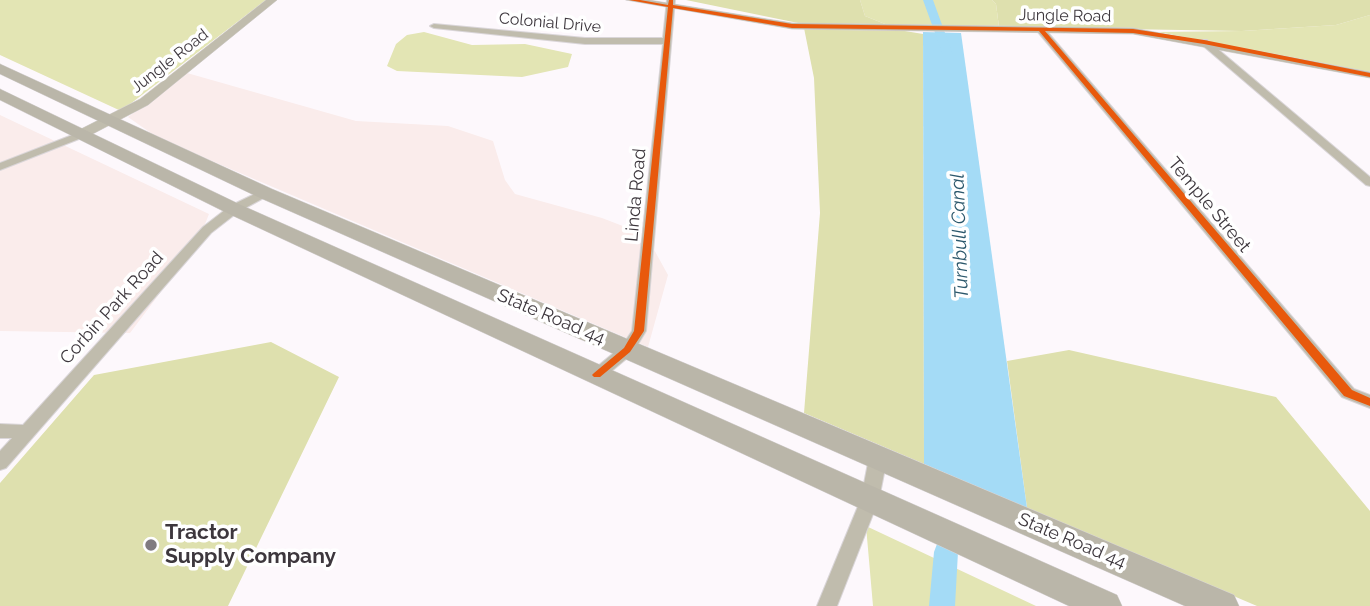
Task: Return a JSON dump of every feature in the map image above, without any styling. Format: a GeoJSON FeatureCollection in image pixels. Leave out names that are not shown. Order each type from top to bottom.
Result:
{"type":"FeatureCollection","features":[{"type":"Feature","properties":{"kind":"main road","name":"State Road 44"},"geometry":{"type":"LineString","coordinates":[[0,68],[265,193],[1222,606]]}},
{"type":"Feature","properties":{"kind":"main road","name":"State Road 44"},"geometry":{"type":"LineString","coordinates":[[0,94],[234,209],[1105,606]]}},
{"type":"Feature","properties":{"kind":"street","name":"Jungle Road"},"geometry":{"type":"LineString","coordinates":[[80,135],[144,103],[272,0]]}},
{"type":"Feature","properties":{"kind":"street","name":"Jungle Road"},"geometry":{"type":"LineString","coordinates":[[631,0],[671,4],[792,26],[1132,31],[1204,42],[1370,75]]}},
{"type":"Feature","properties":{"kind":"street","name":"Linda Road"},"geometry":{"type":"LineString","coordinates":[[597,375],[627,350],[639,331],[665,41],[671,4]]}},
{"type":"Feature","properties":{"kind":"street","name":"Colonial Drive"},"geometry":{"type":"LineString","coordinates":[[434,26],[585,41],[665,41]]}},
{"type":"Feature","properties":{"kind":"street","name":"Temple Street"},"geometry":{"type":"LineString","coordinates":[[1041,30],[1348,393],[1363,400]]}},
{"type":"Feature","properties":{"kind":"street"},"geometry":{"type":"LineString","coordinates":[[1204,42],[1370,183]]}},
{"type":"Feature","properties":{"kind":"street"},"geometry":{"type":"LineString","coordinates":[[0,167],[80,135]]}},
{"type":"Feature","properties":{"kind":"street","name":"Corbin Park Road"},"geometry":{"type":"LineString","coordinates":[[0,463],[207,230],[234,209],[265,193]]}},
{"type":"Feature","properties":{"kind":"street"},"geometry":{"type":"LineString","coordinates":[[0,431],[28,432]]}},
{"type":"Feature","properties":{"kind":"street"},"geometry":{"type":"LineString","coordinates":[[827,606],[870,499],[878,457]]}},
{"type":"Feature","properties":{"kind":"shaded area"},"geometry":{"type":"Polygon","coordinates":[[[187,73],[356,121],[448,126],[493,141],[505,180],[515,194],[602,218],[646,235],[668,275],[648,347],[158,138],[128,117],[187,73]]]}},
{"type":"Feature","properties":{"kind":"shaded area"},"geometry":{"type":"Polygon","coordinates":[[[0,115],[209,214],[197,244],[130,333],[0,331],[0,115]]]}},
{"type":"Feature","properties":{"kind":"green space"},"geometry":{"type":"Polygon","coordinates":[[[0,0],[266,0],[121,111],[0,55],[0,0]]]}},
{"type":"Feature","properties":{"kind":"green space"},"geometry":{"type":"Polygon","coordinates":[[[686,0],[860,0],[865,16],[890,26],[803,24],[686,0]]]}},
{"type":"Feature","properties":{"kind":"green space"},"geometry":{"type":"Polygon","coordinates":[[[860,0],[992,0],[996,4],[999,27],[890,26],[865,16],[860,0]]]}},
{"type":"Feature","properties":{"kind":"green space"},"geometry":{"type":"Polygon","coordinates":[[[992,0],[1370,0],[1370,15],[1336,25],[1242,31],[999,27],[996,4],[992,0]]]}},
{"type":"Feature","properties":{"kind":"green space"},"geometry":{"type":"Polygon","coordinates":[[[1370,15],[1370,73],[1158,32],[1242,31],[1336,25],[1370,15]]]}},
{"type":"Feature","properties":{"kind":"green space"},"geometry":{"type":"Polygon","coordinates":[[[804,28],[923,34],[924,464],[804,413],[820,213],[814,78],[804,28]]]}},
{"type":"Feature","properties":{"kind":"green space"},"geometry":{"type":"Polygon","coordinates":[[[424,32],[472,45],[525,44],[572,54],[568,67],[522,77],[397,71],[387,66],[396,44],[407,35],[424,32]]]}},
{"type":"Feature","properties":{"kind":"green space"},"geometry":{"type":"Polygon","coordinates":[[[271,342],[339,377],[228,606],[0,606],[0,483],[94,375],[271,342]]]}},
{"type":"Feature","properties":{"kind":"green space"},"geometry":{"type":"Polygon","coordinates":[[[1069,350],[1276,397],[1370,511],[1370,606],[1257,606],[1027,508],[1007,361],[1069,350]]]}},
{"type":"Feature","properties":{"kind":"green space"},"geometry":{"type":"Polygon","coordinates":[[[866,526],[1036,606],[873,606],[866,526]]]}},
{"type":"Feature","properties":{"kind":"water"},"geometry":{"type":"Polygon","coordinates":[[[923,32],[961,33],[1027,508],[924,464],[923,32]]]}},
{"type":"Feature","properties":{"kind":"waterway","name":"Turnbull Canal"},"geometry":{"type":"LineString","coordinates":[[928,0],[948,55]]}},
{"type":"Feature","properties":{"kind":"waterway"},"geometry":{"type":"LineString","coordinates":[[942,606],[946,552]]}},
{"type":"Feature","properties":{"kind":"cycle path"},"geometry":{"type":"LineString","coordinates":[[631,0],[792,26],[1133,31],[1204,42],[1370,75]]}},
{"type":"Feature","properties":{"kind":"cycle path"},"geometry":{"type":"LineString","coordinates":[[597,375],[627,350],[639,331],[671,0]]}},
{"type":"Feature","properties":{"kind":"cycle path"},"geometry":{"type":"LineString","coordinates":[[1041,30],[1348,393],[1370,402]]}},
{"type":"Feature","properties":{"kind":"place","name":"Tractor Supply Company"},"geometry":{"type":"Point","coordinates":[151,545]}}]}
